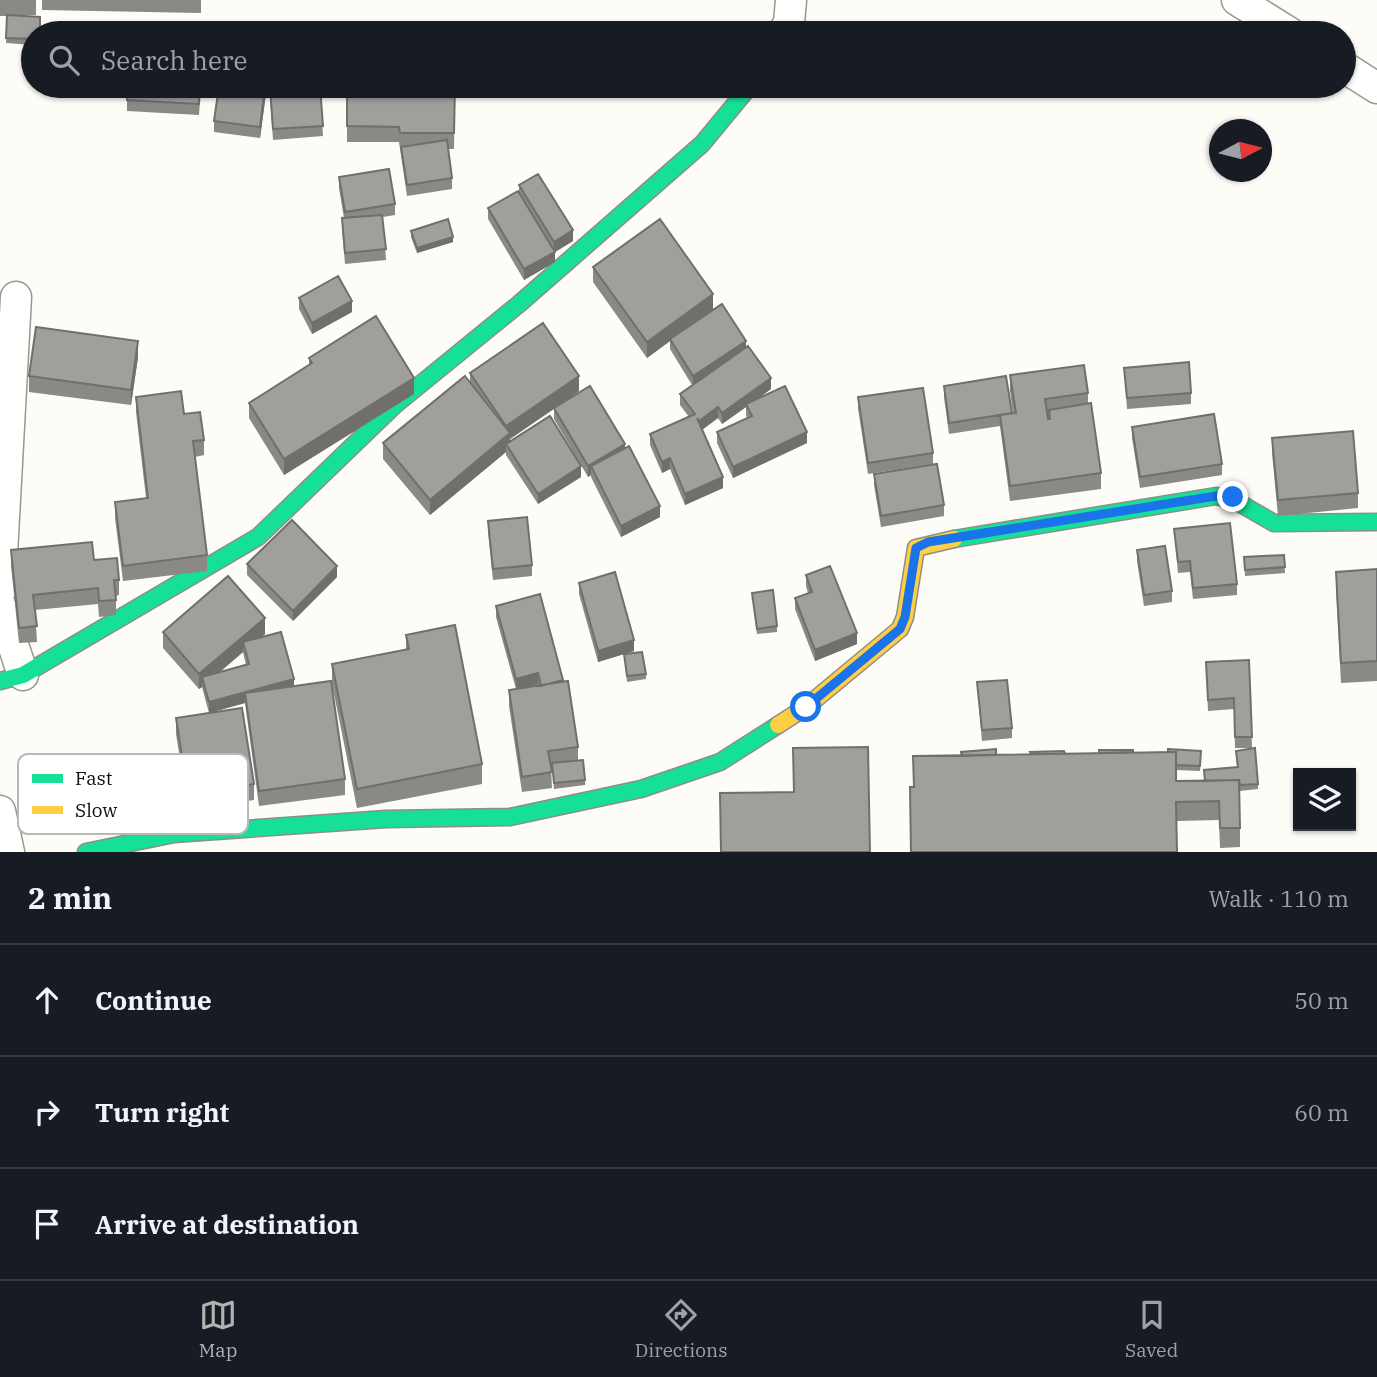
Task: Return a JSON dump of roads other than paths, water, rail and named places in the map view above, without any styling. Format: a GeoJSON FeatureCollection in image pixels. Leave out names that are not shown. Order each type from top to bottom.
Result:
{"type":"FeatureCollection","features":[{"type":"Feature","properties":{"kind":"street"},"geometry":{"type":"LineString","coordinates":[[789,21],[792,0]]}},
{"type":"Feature","properties":{"kind":"street"},"geometry":{"type":"LineString","coordinates":[[1237,0],[1271,21]]}},
{"type":"Feature","properties":{"kind":"street"},"geometry":{"type":"LineString","coordinates":[[1356,75],[1377,88]]}},
{"type":"Feature","properties":{"kind":"street"},"geometry":{"type":"LineString","coordinates":[[0,605],[11,678],[258,537],[395,405],[519,304],[702,144],[740,98]]}},
{"type":"Feature","properties":{"kind":"street"},"geometry":{"type":"LineString","coordinates":[[0,591],[16,297]]}},
{"type":"Feature","properties":{"kind":"street"},"geometry":{"type":"LineString","coordinates":[[248,829],[386,819],[510,817],[641,789],[720,762],[806,707],[900,629],[905,617],[916,548],[935,541],[1216,496],[1233,497],[1258,519],[1274,523],[1377,522]]}},
{"type":"Feature","properties":{"kind":"street"},"geometry":{"type":"LineString","coordinates":[[0,811],[9,852]]}},
{"type":"Feature","properties":{"kind":"street"},"geometry":{"type":"LineString","coordinates":[[86,852],[174,834]]}}]}
